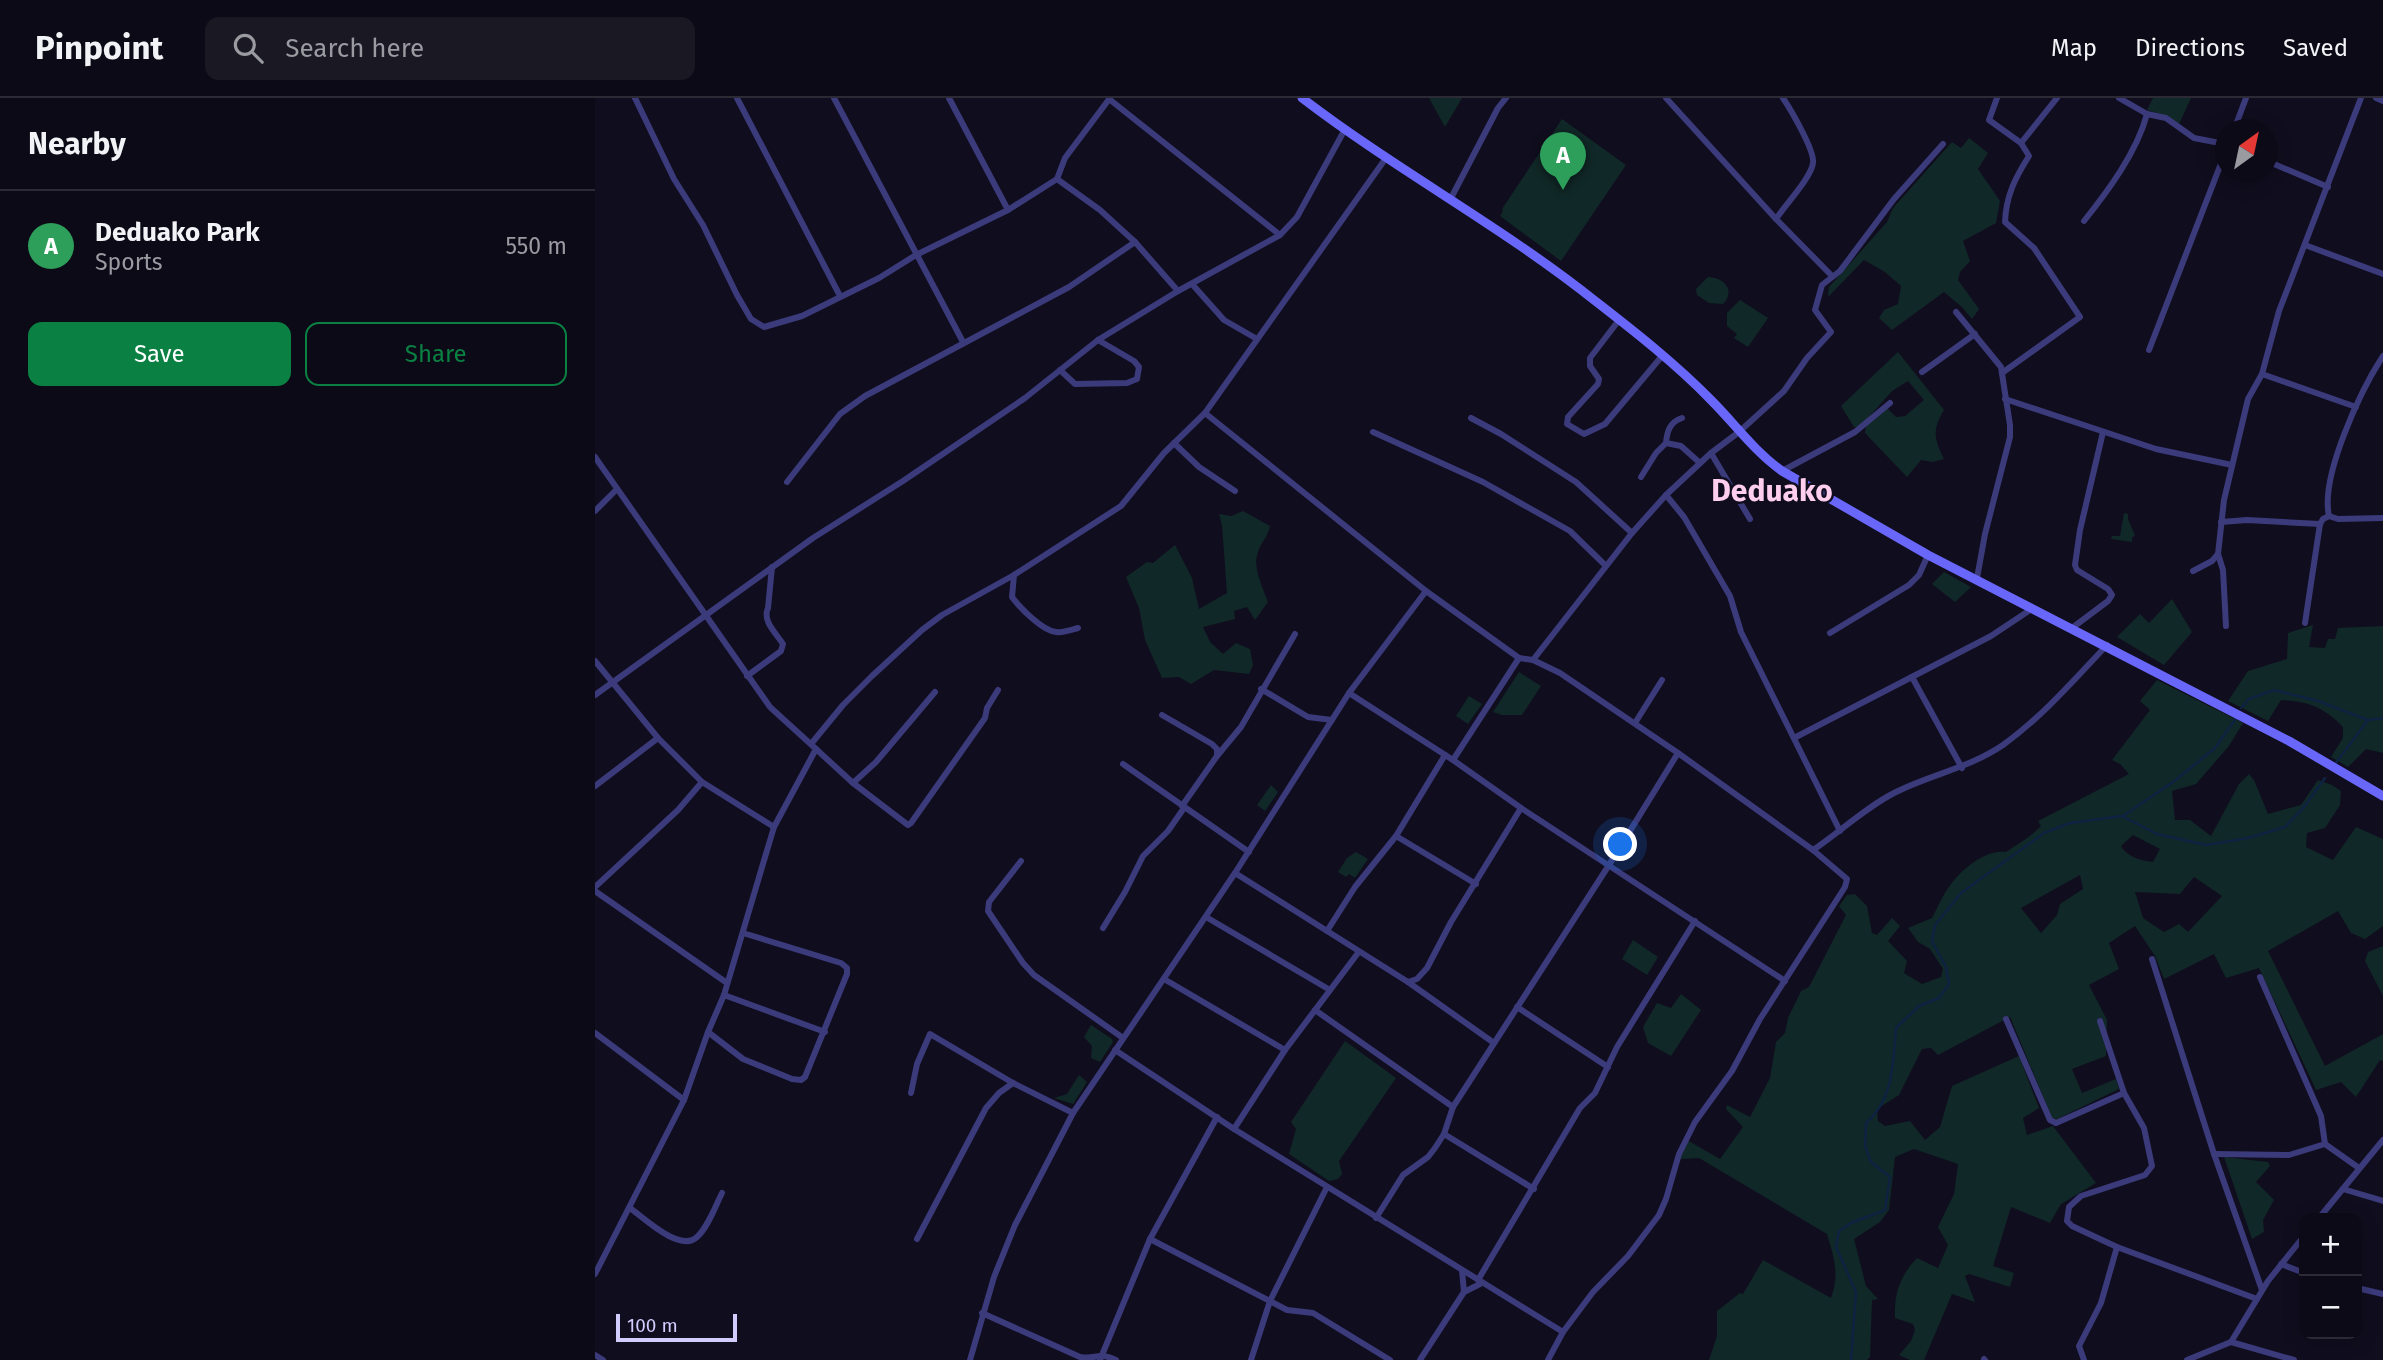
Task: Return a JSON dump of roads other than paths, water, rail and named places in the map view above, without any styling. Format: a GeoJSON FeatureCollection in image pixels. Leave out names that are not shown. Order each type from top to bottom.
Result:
{"type":"FeatureCollection","features":[{"type":"Feature","properties":{"kind":"street"},"geometry":{"type":"LineString","coordinates":[[635,98],[680,190],[703,225],[737,295],[754,323],[764,327],[803,316],[879,278],[916,255],[1008,210],[1057,179],[1065,158],[1110,98],[1280,235]]}},
{"type":"Feature","properties":{"kind":"street"},"geometry":{"type":"LineString","coordinates":[[737,98],[840,296]]}},
{"type":"Feature","properties":{"kind":"street"},"geometry":{"type":"LineString","coordinates":[[834,98],[963,342]]}},
{"type":"Feature","properties":{"kind":"street"},"geometry":{"type":"LineString","coordinates":[[949,98],[1008,210]]}},
{"type":"Feature","properties":{"kind":"street"},"geometry":{"type":"LineString","coordinates":[[1302,98],[1344,131],[1546,264],[1619,320],[1713,401],[1762,456],[1782,471],[1928,555],[2282,737],[2383,796]]}},
{"type":"Feature","properties":{"kind":"street"},"geometry":{"type":"LineString","coordinates":[[1450,200],[1498,108],[1506,98]]}},
{"type":"Feature","properties":{"kind":"street"},"geometry":{"type":"LineString","coordinates":[[1666,98],[1832,276]]}},
{"type":"Feature","properties":{"kind":"street"},"geometry":{"type":"LineString","coordinates":[[1776,219],[1813,163],[1810,150],[1783,98]]}},
{"type":"Feature","properties":{"kind":"street"},"geometry":{"type":"LineString","coordinates":[[1788,105],[1795,98]]}},
{"type":"Feature","properties":{"kind":"street"},"geometry":{"type":"LineString","coordinates":[[1997,98],[1989,120],[2021,143],[2029,156],[2009,191],[2004,222],[2034,247],[2080,317],[2002,373]]}},
{"type":"Feature","properties":{"kind":"street"},"geometry":{"type":"LineString","coordinates":[[2021,143],[2057,98]]}},
{"type":"Feature","properties":{"kind":"street"},"geometry":{"type":"LineString","coordinates":[[2119,98],[2147,114],[2166,118],[2194,138],[2215,142]]}},
{"type":"Feature","properties":{"kind":"street"},"geometry":{"type":"LineString","coordinates":[[2238,119],[2246,98]]}},
{"type":"Feature","properties":{"kind":"street"},"geometry":{"type":"LineString","coordinates":[[2226,626],[2223,570],[2218,554],[2221,522],[2248,400],[2262,374],[2279,311],[2361,98]]}},
{"type":"Feature","properties":{"kind":"street"},"geometry":{"type":"LineString","coordinates":[[2376,98],[2383,100]]}},
{"type":"Feature","properties":{"kind":"street"},"geometry":{"type":"LineString","coordinates":[[2084,221],[2114,181],[2142,130],[2147,114]]}},
{"type":"Feature","properties":{"kind":"street"},"geometry":{"type":"LineString","coordinates":[[595,695],[772,567],[1025,398],[1098,340],[1178,291],[1280,235],[1297,217],[1344,131]]}},
{"type":"Feature","properties":{"kind":"street"},"geometry":{"type":"LineString","coordinates":[[1533,660],[1632,533],[1666,495],[1791,383],[1807,358],[1830,334],[1831,328],[1815,310],[1820,288],[1845,266],[1893,199],[1943,144]]}},
{"type":"Feature","properties":{"kind":"street"},"geometry":{"type":"LineString","coordinates":[[595,1274],[684,1100],[724,995],[774,827],[814,747],[862,685],[922,630],[942,615],[1014,575],[1121,506],[1174,443],[1205,413],[1386,159]]}},
{"type":"Feature","properties":{"kind":"street"},"geometry":{"type":"LineString","coordinates":[[2278,166],[2328,187]]}},
{"type":"Feature","properties":{"kind":"street"},"geometry":{"type":"LineString","coordinates":[[1057,179],[1100,209],[1135,242],[1178,291]]}},
{"type":"Feature","properties":{"kind":"street"},"geometry":{"type":"LineString","coordinates":[[2149,350],[2215,179]]}},
{"type":"Feature","properties":{"kind":"street"},"geometry":{"type":"LineString","coordinates":[[787,482],[840,414],[865,396],[1069,288],[1135,242]]}},
{"type":"Feature","properties":{"kind":"street"},"geometry":{"type":"LineString","coordinates":[[2305,245],[2383,274]]}},
{"type":"Feature","properties":{"kind":"street"},"geometry":{"type":"LineString","coordinates":[[1192,284],[1224,320],[1257,339]]}},
{"type":"Feature","properties":{"kind":"street"},"geometry":{"type":"LineString","coordinates":[[1956,312],[1999,364],[2010,425],[2010,436],[1985,534],[1977,578]]}},
{"type":"Feature","properties":{"kind":"street"},"geometry":{"type":"LineString","coordinates":[[1619,320],[1590,358],[1590,366],[1599,379],[1598,384],[1567,419],[1567,424],[1572,429],[1584,434],[1605,424],[1662,356]]}},
{"type":"Feature","properties":{"kind":"street"},"geometry":{"type":"LineString","coordinates":[[1922,372],[1975,334]]}},
{"type":"Feature","properties":{"kind":"street"},"geometry":{"type":"LineString","coordinates":[[1060,370],[1075,384],[1127,383],[1137,379],[1139,367],[1134,361],[1098,340]]}},
{"type":"Feature","properties":{"kind":"street"},"geometry":{"type":"LineString","coordinates":[[2329,516],[2329,485],[2355,407],[2369,377],[2383,356]]}},
{"type":"Feature","properties":{"kind":"street"},"geometry":{"type":"LineString","coordinates":[[2262,374],[2355,407]]}},
{"type":"Feature","properties":{"kind":"street"},"geometry":{"type":"LineString","coordinates":[[2004,399],[2156,449],[2232,465]]}},
{"type":"Feature","properties":{"kind":"street"},"geometry":{"type":"LineString","coordinates":[[1782,471],[1855,432],[1890,403]]}},
{"type":"Feature","properties":{"kind":"street"},"geometry":{"type":"LineString","coordinates":[[1205,413],[1426,591],[1520,658],[1533,660],[1560,673],[1635,723],[1813,850],[1844,874],[1847,882],[1760,1019],[1732,1071],[1687,1136],[1679,1154],[1667,1199],[1658,1215],[1628,1256],[1593,1292],[1563,1332],[1548,1360]]}},
{"type":"Feature","properties":{"kind":"street"},"geometry":{"type":"LineString","coordinates":[[1471,418],[1576,482],[1632,533]]}},
{"type":"Feature","properties":{"kind":"street"},"geometry":{"type":"LineString","coordinates":[[1641,477],[1655,453],[1666,443],[1672,423],[1682,418]]}},
{"type":"Feature","properties":{"kind":"street"},"geometry":{"type":"LineString","coordinates":[[1373,432],[1483,482],[1570,531],[1606,566]]}},
{"type":"Feature","properties":{"kind":"street"},"geometry":{"type":"LineString","coordinates":[[2073,628],[2112,596],[2108,589],[2077,570],[2075,565],[2080,530],[2103,432]]}},
{"type":"Feature","properties":{"kind":"street"},"geometry":{"type":"LineString","coordinates":[[1174,443],[1199,467],[1235,491]]}},
{"type":"Feature","properties":{"kind":"street"},"geometry":{"type":"LineString","coordinates":[[1666,443],[1681,446],[1700,463]]}},
{"type":"Feature","properties":{"kind":"street"},"geometry":{"type":"LineString","coordinates":[[1711,453],[1750,519]]}},
{"type":"Feature","properties":{"kind":"street"},"geometry":{"type":"LineString","coordinates":[[595,457],[770,708],[853,783],[908,825],[985,719],[987,708],[997,690]]}},
{"type":"Feature","properties":{"kind":"street"},"geometry":{"type":"LineString","coordinates":[[595,511],[616,490]]}},
{"type":"Feature","properties":{"kind":"street"},"geometry":{"type":"LineString","coordinates":[[1666,495],[1683,517],[1724,585],[1741,632],[1840,831]]}},
{"type":"Feature","properties":{"kind":"street"},"geometry":{"type":"LineString","coordinates":[[2305,623],[2320,524],[2323,519],[2329,516],[2338,519],[2383,518]]}},
{"type":"Feature","properties":{"kind":"street"},"geometry":{"type":"LineString","coordinates":[[2221,522],[2247,520],[2320,524]]}},
{"type":"Feature","properties":{"kind":"street"},"geometry":{"type":"LineString","coordinates":[[2193,571],[2212,561],[2218,554]]}},
{"type":"Feature","properties":{"kind":"street"},"geometry":{"type":"LineString","coordinates":[[1830,634],[1909,585],[1919,575],[1928,555]]}},
{"type":"Feature","properties":{"kind":"street"},"geometry":{"type":"LineString","coordinates":[[747,676],[783,648],[765,614],[772,567]]}},
{"type":"Feature","properties":{"kind":"street"},"geometry":{"type":"LineString","coordinates":[[1014,575],[1012,597],[1033,618],[1052,632],[1063,633],[1078,628]]}},
{"type":"Feature","properties":{"kind":"street"},"geometry":{"type":"LineString","coordinates":[[969,1360],[982,1313],[1015,1225],[1073,1113],[1249,852],[1349,693],[1426,591]]}},
{"type":"Feature","properties":{"kind":"street"},"geometry":{"type":"LineString","coordinates":[[1794,738],[2002,630],[2033,608]]}},
{"type":"Feature","properties":{"kind":"street"},"geometry":{"type":"LineString","coordinates":[[1103,928],[1143,856],[1168,831],[1217,756],[1241,727],[1295,634]]}},
{"type":"Feature","properties":{"kind":"street"},"geometry":{"type":"LineString","coordinates":[[1813,850],[1880,800],[1917,783],[1962,768],[2002,745],[2034,720],[2107,645]]}},
{"type":"Feature","properties":{"kind":"street"},"geometry":{"type":"LineString","coordinates":[[1454,760],[1520,658]]}},
{"type":"Feature","properties":{"kind":"street"},"geometry":{"type":"LineString","coordinates":[[595,661],[658,738],[702,782],[774,827]]}},
{"type":"Feature","properties":{"kind":"street"},"geometry":{"type":"LineString","coordinates":[[1912,677],[1962,768]]}},
{"type":"Feature","properties":{"kind":"street"},"geometry":{"type":"LineString","coordinates":[[1635,723],[1663,680]]}},
{"type":"Feature","properties":{"kind":"street"},"geometry":{"type":"LineString","coordinates":[[1261,690],[1308,717],[1332,720]]}},
{"type":"Feature","properties":{"kind":"street"},"geometry":{"type":"LineString","coordinates":[[853,783],[876,762],[935,692]]}},
{"type":"Feature","properties":{"kind":"street"},"geometry":{"type":"LineString","coordinates":[[1349,693],[1785,981]]}},
{"type":"Feature","properties":{"kind":"street"},"geometry":{"type":"LineString","coordinates":[[1162,715],[1212,744],[1217,749],[1217,756]]}},
{"type":"Feature","properties":{"kind":"street"},"geometry":{"type":"LineString","coordinates":[[595,786],[658,738]]}},
{"type":"Feature","properties":{"kind":"street"},"geometry":{"type":"LineString","coordinates":[[1376,1217],[1403,1175],[1428,1157],[1444,1134],[1453,1107],[1678,753]]}},
{"type":"Feature","properties":{"kind":"street"},"geometry":{"type":"LineString","coordinates":[[1327,931],[1355,887],[1396,836],[1445,755]]}},
{"type":"Feature","properties":{"kind":"street"},"geometry":{"type":"LineString","coordinates":[[1123,764],[1249,852]]}},
{"type":"Feature","properties":{"kind":"street"},"geometry":{"type":"LineString","coordinates":[[702,782],[678,810],[595,889],[727,984]]}},
{"type":"Feature","properties":{"kind":"street"},"geometry":{"type":"LineString","coordinates":[[1408,982],[1417,979],[1427,968],[1451,922],[1521,808]]}},
{"type":"Feature","properties":{"kind":"street"},"geometry":{"type":"LineString","coordinates":[[1396,836],[1476,884]]}},
{"type":"Feature","properties":{"kind":"street"},"geometry":{"type":"LineString","coordinates":[[1021,861],[989,902],[988,911],[1023,964],[1034,975],[1123,1038]]}},
{"type":"Feature","properties":{"kind":"street"},"geometry":{"type":"LineString","coordinates":[[1235,873],[1358,953],[1408,982],[1494,1043]]}},
{"type":"Feature","properties":{"kind":"street"},"geometry":{"type":"LineString","coordinates":[[1206,917],[1330,990]]}},
{"type":"Feature","properties":{"kind":"street"},"geometry":{"type":"LineString","coordinates":[[1420,1360],[1464,1292],[1480,1282],[1580,1108],[1595,1093],[1617,1047],[1695,921]]}},
{"type":"Feature","properties":{"kind":"street"},"geometry":{"type":"LineString","coordinates":[[708,1032],[743,1059],[797,1081],[805,1077],[847,974],[845,965],[743,933]]}},
{"type":"Feature","properties":{"kind":"street"},"geometry":{"type":"LineString","coordinates":[[1234,1129],[1285,1050],[1358,953]]}},
{"type":"Feature","properties":{"kind":"street"},"geometry":{"type":"LineString","coordinates":[[2152,959],[2214,1154],[2262,1290]]}},
{"type":"Feature","properties":{"kind":"street"},"geometry":{"type":"LineString","coordinates":[[2260,976],[2321,1116],[2325,1144],[2359,1168]]}},
{"type":"Feature","properties":{"kind":"street"},"geometry":{"type":"LineString","coordinates":[[1164,979],[1285,1050]]}},
{"type":"Feature","properties":{"kind":"street"},"geometry":{"type":"LineString","coordinates":[[724,995],[825,1032]]}},
{"type":"Feature","properties":{"kind":"street"},"geometry":{"type":"LineString","coordinates":[[1517,1007],[1608,1067]]}},
{"type":"Feature","properties":{"kind":"street"},"geometry":{"type":"LineString","coordinates":[[1315,1010],[1453,1107]]}},
{"type":"Feature","properties":{"kind":"street"},"geometry":{"type":"LineString","coordinates":[[2006,1018],[2050,1120],[2056,1123],[2125,1093]]}},
{"type":"Feature","properties":{"kind":"street"},"geometry":{"type":"LineString","coordinates":[[2100,1021],[2125,1093],[2144,1128],[2151,1169],[2145,1175],[2081,1196],[2069,1207],[2066,1217],[2072,1226],[2117,1247],[2257,1299]]}},
{"type":"Feature","properties":{"kind":"street"},"geometry":{"type":"LineString","coordinates":[[595,1033],[684,1100]]}},
{"type":"Feature","properties":{"kind":"street"},"geometry":{"type":"LineString","coordinates":[[911,1093],[915,1071],[930,1034],[1013,1083],[1073,1113]]}},
{"type":"Feature","properties":{"kind":"street"},"geometry":{"type":"LineString","coordinates":[[1115,1050],[1234,1129],[1563,1332]]}},
{"type":"Feature","properties":{"kind":"street"},"geometry":{"type":"LineString","coordinates":[[917,1239],[986,1108],[999,1093],[1013,1083]]}},
{"type":"Feature","properties":{"kind":"street"},"geometry":{"type":"LineString","coordinates":[[1101,1357],[1150,1238],[1217,1117]]}},
{"type":"Feature","properties":{"kind":"street"},"geometry":{"type":"LineString","coordinates":[[1444,1134],[1534,1189]]}},
{"type":"Feature","properties":{"kind":"street"},"geometry":{"type":"LineString","coordinates":[[2323,1213],[2383,1140]]}},
{"type":"Feature","properties":{"kind":"street"},"geometry":{"type":"LineString","coordinates":[[2214,1154],[2289,1155],[2325,1144]]}},
{"type":"Feature","properties":{"kind":"street"},"geometry":{"type":"LineString","coordinates":[[1251,1360],[1270,1301],[1327,1187]]}},
{"type":"Feature","properties":{"kind":"street"},"geometry":{"type":"LineString","coordinates":[[2343,1189],[2383,1201]]}},
{"type":"Feature","properties":{"kind":"street"},"geometry":{"type":"LineString","coordinates":[[630,1208],[665,1234],[678,1241],[688,1242],[696,1238],[722,1194]]}},
{"type":"Feature","properties":{"kind":"street"},"geometry":{"type":"LineString","coordinates":[[1150,1238],[1287,1310],[1314,1313],[1390,1360]]}},
{"type":"Feature","properties":{"kind":"street"},"geometry":{"type":"LineString","coordinates":[[2187,1360],[2231,1342],[2262,1290],[2299,1242]]}},
{"type":"Feature","properties":{"kind":"street"},"geometry":{"type":"LineString","coordinates":[[2084,1360],[2079,1346],[2101,1303],[2117,1247]]}},
{"type":"Feature","properties":{"kind":"street"},"geometry":{"type":"LineString","coordinates":[[2281,1264],[2299,1271]]}},
{"type":"Feature","properties":{"kind":"street"},"geometry":{"type":"LineString","coordinates":[[1461,1269],[1464,1292]]}},
{"type":"Feature","properties":{"kind":"street"},"geometry":{"type":"LineString","coordinates":[[2362,1289],[2383,1294]]}},
{"type":"Feature","properties":{"kind":"street"},"geometry":{"type":"LineString","coordinates":[[982,1313],[1080,1357],[1116,1360]]}},
{"type":"Feature","properties":{"kind":"street"},"geometry":{"type":"LineString","coordinates":[[2231,1342],[2294,1360]]}},
{"type":"Feature","properties":{"kind":"street"},"geometry":{"type":"LineString","coordinates":[[595,1354],[603,1360]]}},
{"type":"Feature","properties":{"kind":"waterway"},"geometry":{"type":"LineString","coordinates":[[2241,708],[2249,699],[2274,690],[2318,701],[2368,720]]}},
{"type":"Feature","properties":{"kind":"waterway"},"geometry":{"type":"LineString","coordinates":[[2123,816],[2173,782],[2215,748],[2236,718]]}},
{"type":"Feature","properties":{"kind":"waterway"},"geometry":{"type":"LineString","coordinates":[[2335,764],[2368,720],[2383,718]]}},
{"type":"Feature","properties":{"kind":"waterway"},"geometry":{"type":"LineString","coordinates":[[1851,1360],[1856,1292],[1836,1247],[1839,1231],[1851,1223],[1885,1210],[1890,1177],[1871,1162],[1865,1146],[1866,1123],[1882,1103],[1887,1091],[1893,1067],[1896,1028],[1919,1006],[1939,998],[1949,984],[1946,967],[1932,941],[1935,925],[1961,893],[2044,833],[2070,823],[2122,816],[2157,834],[2206,845],[2248,838],[2285,827],[2325,778]]}},
{"type":"Feature","properties":{"kind":"place","name":"Deduako Park"},"geometry":{"type":"Point","coordinates":[1563,190]}},
{"type":"Feature","properties":{"kind":"district","name":"Deduako"},"geometry":{"type":"Point","coordinates":[1772,491]}}]}
